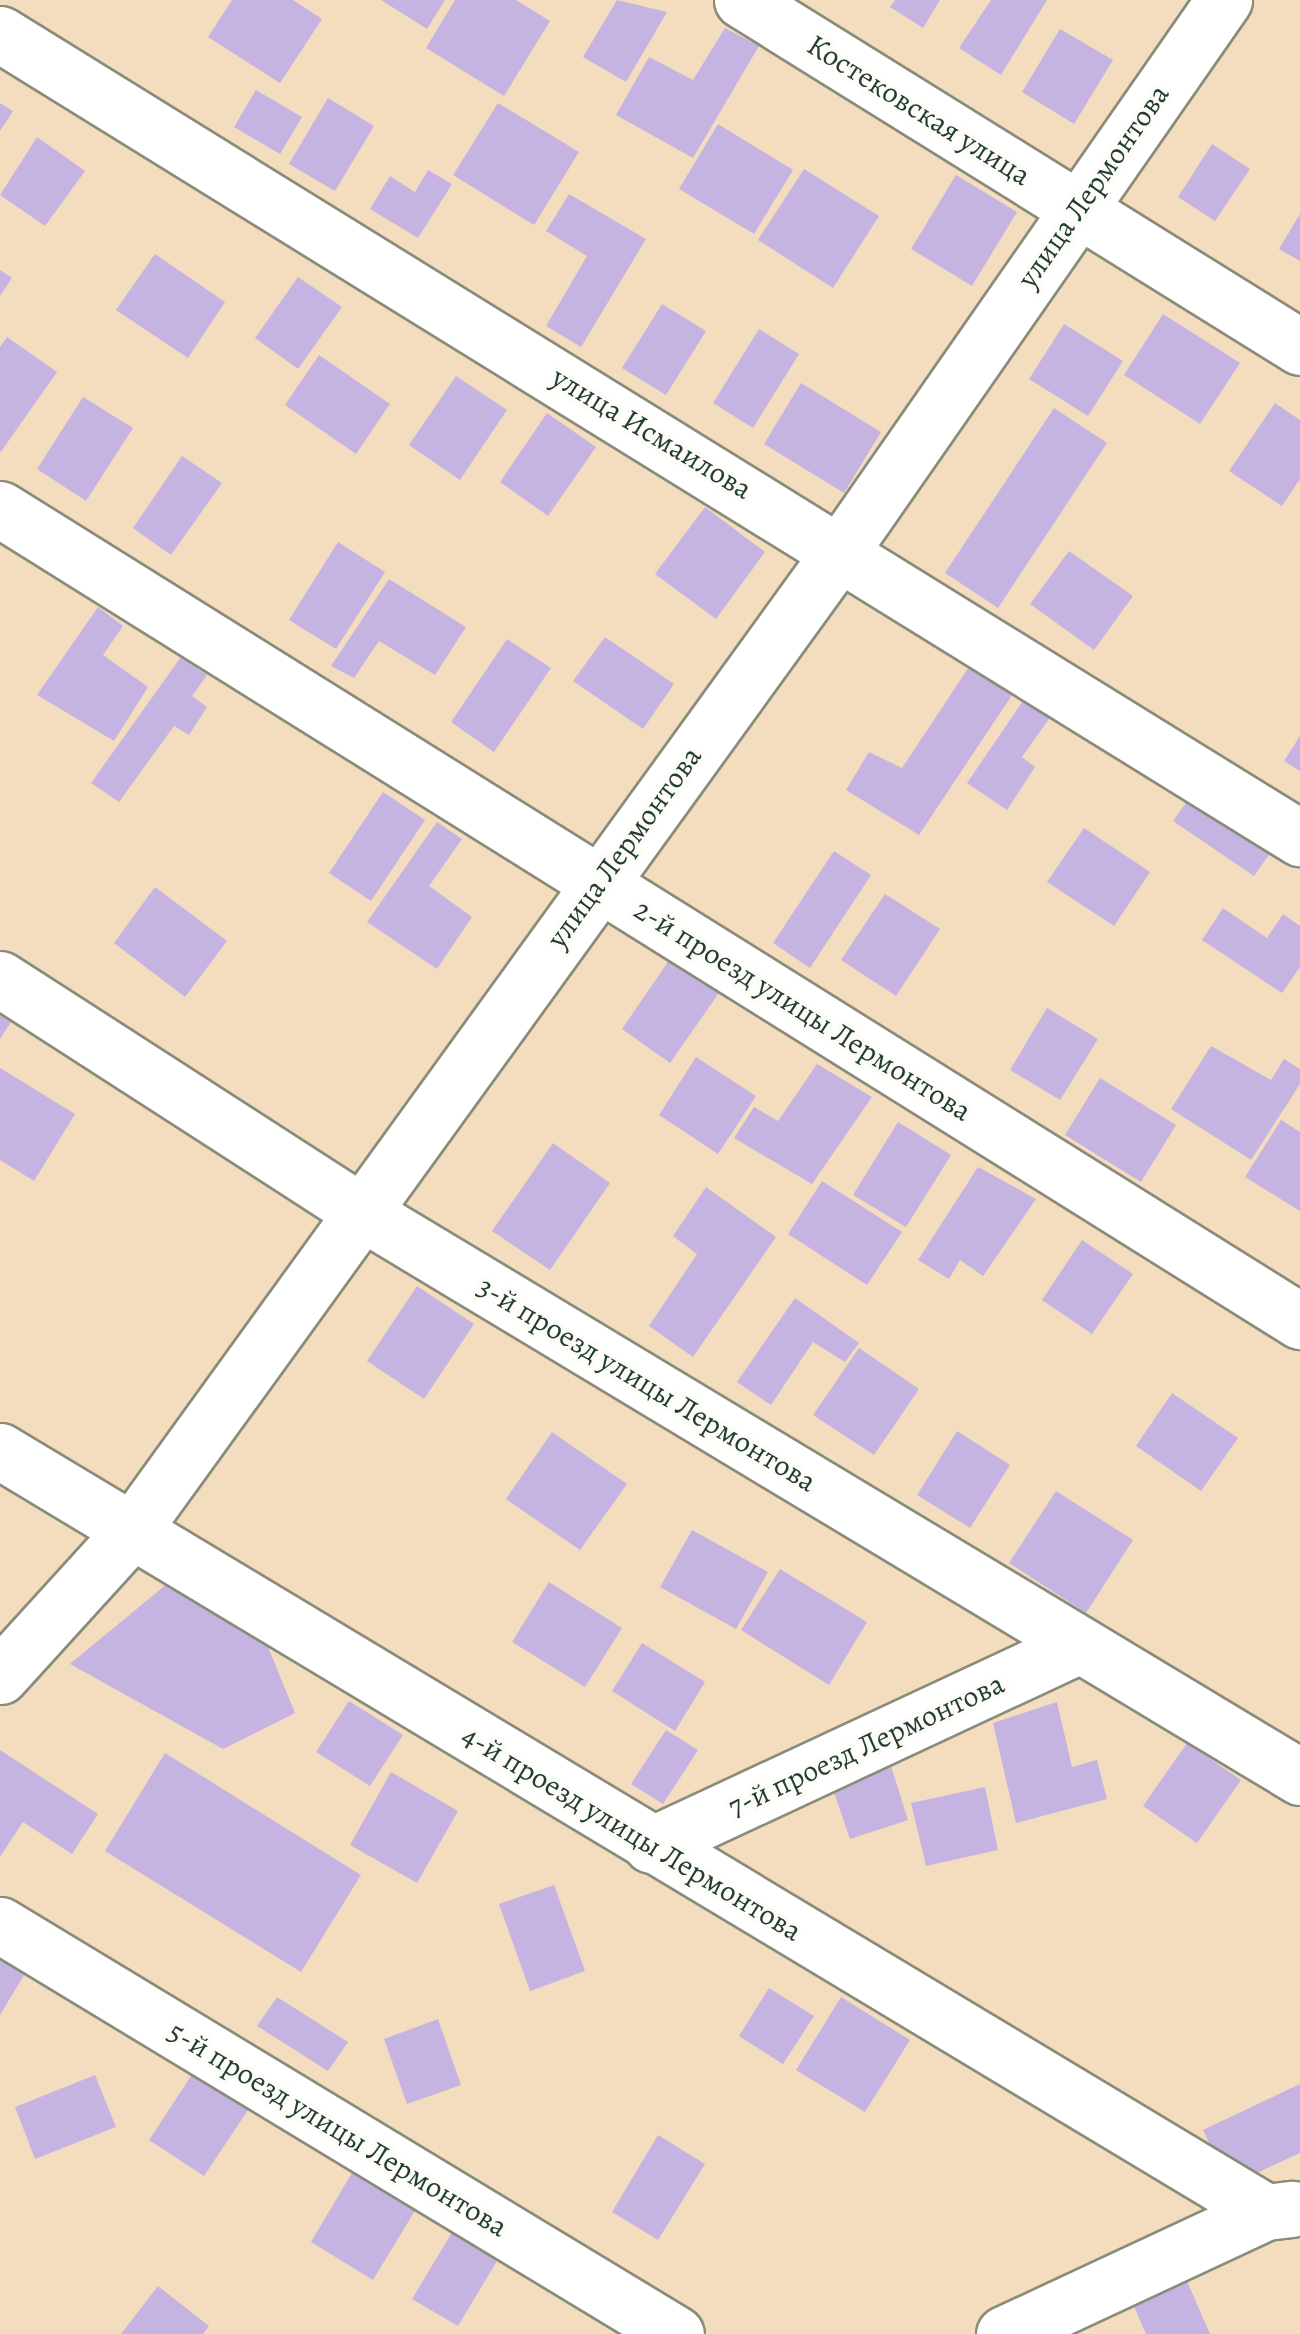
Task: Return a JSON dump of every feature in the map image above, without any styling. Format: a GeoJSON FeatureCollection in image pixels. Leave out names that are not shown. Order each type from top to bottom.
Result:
{"type":"FeatureCollection","features":[{"type":"Feature","properties":{"kind":"street","name":"Костековская улица"},"geometry":{"type":"LineString","coordinates":[[742,0],[1300,346]]}},
{"type":"Feature","properties":{"kind":"street","name":"улица Лермонтова"},"geometry":{"type":"LineString","coordinates":[[0,1676],[130,1533],[842,549],[1224,0]]}},
{"type":"Feature","properties":{"kind":"street","name":"улица Исмаилова"},"geometry":{"type":"LineString","coordinates":[[0,34],[842,549],[1300,838]]}},
{"type":"Feature","properties":{"kind":"street","name":"2-й проезд улицы Лермонтова"},"geometry":{"type":"LineString","coordinates":[[0,508],[1300,1321]]}},
{"type":"Feature","properties":{"kind":"street","name":"3-й проезд улицы Лермонтова"},"geometry":{"type":"LineString","coordinates":[[0,979],[363,1212],[1300,1778]]}},
{"type":"Feature","properties":{"kind":"street","name":"4-й проезд улицы Лермонтова"},"geometry":{"type":"LineString","coordinates":[[0,1451],[130,1533],[651,1844],[1283,2210]]}},
{"type":"Feature","properties":{"kind":"street","name":"7-й проезд Лермонтова"},"geometry":{"type":"LineString","coordinates":[[651,1844],[1080,1645]]}},
{"type":"Feature","properties":{"kind":"street","name":"5-й проезд улицы Лермонтова"},"geometry":{"type":"LineString","coordinates":[[0,1925],[676,2334]]}},
{"type":"Feature","properties":{"kind":"street"},"geometry":{"type":"LineString","coordinates":[[1004,2334],[1283,2210]]}},
{"type":"Feature","properties":{"kind":"building"},"geometry":{"type":"Polygon","coordinates":[[[232,0],[293,0],[322,19],[280,83],[208,37],[232,0]]]}},
{"type":"Feature","properties":{"kind":"building"},"geometry":{"type":"Polygon","coordinates":[[[381,0],[445,0],[427,29],[381,0]]]}},
{"type":"Feature","properties":{"kind":"building"},"geometry":{"type":"Polygon","coordinates":[[[455,0],[516,0],[550,21],[504,96],[426,48],[455,0]]]}},
{"type":"Feature","properties":{"kind":"building"},"geometry":{"type":"Polygon","coordinates":[[[617,0],[667,12],[626,82],[583,57],[617,0]]]}},
{"type":"Feature","properties":{"kind":"building"},"geometry":{"type":"Polygon","coordinates":[[[895,0],[940,0],[923,28],[890,7],[895,0]]]}},
{"type":"Feature","properties":{"kind":"building"},"geometry":{"type":"Polygon","coordinates":[[[991,0],[1047,0],[1001,75],[959,48],[991,0]]]}},
{"type":"Feature","properties":{"kind":"building"},"geometry":{"type":"Polygon","coordinates":[[[725,28],[759,46],[693,158],[616,115],[649,57],[693,80],[725,28]]]}},
{"type":"Feature","properties":{"kind":"building"},"geometry":{"type":"Polygon","coordinates":[[[1060,29],[1113,60],[1074,124],[1022,92],[1060,29]]]}},
{"type":"Feature","properties":{"kind":"building"},"geometry":{"type":"Polygon","coordinates":[[[256,90],[302,117],[280,154],[234,127],[256,90]]]}},
{"type":"Feature","properties":{"kind":"building"},"geometry":{"type":"Polygon","coordinates":[[[328,98],[374,126],[335,191],[289,164],[328,98]]]}},
{"type":"Feature","properties":{"kind":"building"},"geometry":{"type":"Polygon","coordinates":[[[0,103],[13,111],[0,131],[0,103]]]}},
{"type":"Feature","properties":{"kind":"building"},"geometry":{"type":"Polygon","coordinates":[[[498,103],[579,152],[534,225],[453,175],[498,103]]]}},
{"type":"Feature","properties":{"kind":"building"},"geometry":{"type":"Polygon","coordinates":[[[718,124],[793,170],[754,234],[679,189],[718,124]]]}},
{"type":"Feature","properties":{"kind":"building"},"geometry":{"type":"Polygon","coordinates":[[[37,137],[85,171],[45,226],[0,195],[37,137]]]}},
{"type":"Feature","properties":{"kind":"building"},"geometry":{"type":"Polygon","coordinates":[[[1212,144],[1250,169],[1215,221],[1178,197],[1212,144]]]}},
{"type":"Feature","properties":{"kind":"building"},"geometry":{"type":"Polygon","coordinates":[[[804,169],[879,216],[833,288],[758,240],[804,169]]]}},
{"type":"Feature","properties":{"kind":"building"},"geometry":{"type":"Polygon","coordinates":[[[428,170],[452,184],[418,238],[370,209],[390,176],[415,192],[428,170]]]}},
{"type":"Feature","properties":{"kind":"building"},"geometry":{"type":"Polygon","coordinates":[[[956,175],[1017,212],[972,286],[911,249],[956,175]]]}},
{"type":"Feature","properties":{"kind":"building"},"geometry":{"type":"Polygon","coordinates":[[[569,194],[646,239],[581,347],[546,326],[587,256],[546,231],[569,194]]]}},
{"type":"Feature","properties":{"kind":"building"},"geometry":{"type":"Polygon","coordinates":[[[1300,214],[1300,261],[1279,249],[1300,214]]]}},
{"type":"Feature","properties":{"kind":"building"},"geometry":{"type":"Polygon","coordinates":[[[155,254],[225,302],[188,358],[116,310],[155,254]]]}},
{"type":"Feature","properties":{"kind":"building"},"geometry":{"type":"Polygon","coordinates":[[[0,270],[12,278],[0,296],[0,270]]]}},
{"type":"Feature","properties":{"kind":"building"},"geometry":{"type":"Polygon","coordinates":[[[298,277],[342,307],[298,369],[255,338],[298,277]]]}},
{"type":"Feature","properties":{"kind":"building"},"geometry":{"type":"Polygon","coordinates":[[[662,304],[706,331],[666,395],[622,368],[662,304]]]}},
{"type":"Feature","properties":{"kind":"building"},"geometry":{"type":"Polygon","coordinates":[[[1163,314],[1240,363],[1200,424],[1124,375],[1163,314]]]}},
{"type":"Feature","properties":{"kind":"building"},"geometry":{"type":"Polygon","coordinates":[[[1064,324],[1123,361],[1088,416],[1029,379],[1064,324]]]}},
{"type":"Feature","properties":{"kind":"building"},"geometry":{"type":"Polygon","coordinates":[[[759,329],[799,354],[753,428],[713,403],[759,329]]]}},
{"type":"Feature","properties":{"kind":"building"},"geometry":{"type":"Polygon","coordinates":[[[7,337],[57,372],[0,453],[0,347],[7,337]]]}},
{"type":"Feature","properties":{"kind":"building"},"geometry":{"type":"Polygon","coordinates":[[[319,355],[390,404],[356,454],[285,405],[319,355]]]}},
{"type":"Feature","properties":{"kind":"building"},"geometry":{"type":"Polygon","coordinates":[[[456,376],[507,410],[460,480],[409,445],[456,376]]]}},
{"type":"Feature","properties":{"kind":"building"},"geometry":{"type":"Polygon","coordinates":[[[801,383],[881,432],[844,493],[764,444],[801,383]]]}},
{"type":"Feature","properties":{"kind":"building"},"geometry":{"type":"Polygon","coordinates":[[[83,397],[133,428],[86,501],[37,469],[83,397]]]}},
{"type":"Feature","properties":{"kind":"building"},"geometry":{"type":"Polygon","coordinates":[[[1275,403],[1300,420],[1300,479],[1282,506],[1229,471],[1275,403]]]}},
{"type":"Feature","properties":{"kind":"building"},"geometry":{"type":"Polygon","coordinates":[[[1054,408],[1107,443],[998,608],[945,573],[1054,408]]]}},
{"type":"Feature","properties":{"kind":"building"},"geometry":{"type":"Polygon","coordinates":[[[547,413],[596,447],[548,516],[500,482],[547,413]]]}},
{"type":"Feature","properties":{"kind":"building"},"geometry":{"type":"Polygon","coordinates":[[[182,456],[222,483],[171,555],[133,528],[182,456]]]}},
{"type":"Feature","properties":{"kind":"building"},"geometry":{"type":"Polygon","coordinates":[[[705,507],[765,552],[716,619],[655,574],[705,507]]]}},
{"type":"Feature","properties":{"kind":"building"},"geometry":{"type":"Polygon","coordinates":[[[338,542],[385,572],[336,649],[289,620],[338,542]]]}},
{"type":"Feature","properties":{"kind":"building"},"geometry":{"type":"Polygon","coordinates":[[[1069,551],[1133,596],[1094,650],[1030,604],[1069,551]]]}},
{"type":"Feature","properties":{"kind":"building"},"geometry":{"type":"Polygon","coordinates":[[[389,579],[466,627],[435,675],[379,641],[354,678],[331,666],[389,579]]]}},
{"type":"Feature","properties":{"kind":"building"},"geometry":{"type":"Polygon","coordinates":[[[98,607],[123,626],[103,655],[148,687],[114,741],[37,695],[98,607]]]}},
{"type":"Feature","properties":{"kind":"building"},"geometry":{"type":"Polygon","coordinates":[[[605,637],[674,684],[643,729],[573,681],[605,637]]]}},
{"type":"Feature","properties":{"kind":"building"},"geometry":{"type":"Polygon","coordinates":[[[507,639],[551,668],[494,752],[451,722],[507,639]]]}},
{"type":"Feature","properties":{"kind":"building"},"geometry":{"type":"Polygon","coordinates":[[[181,657],[207,675],[192,696],[207,707],[189,735],[174,726],[119,802],[91,783],[181,657]]]}},
{"type":"Feature","properties":{"kind":"building"},"geometry":{"type":"Polygon","coordinates":[[[975,658],[1018,686],[919,835],[846,790],[869,752],[902,768],[975,658]]]}},
{"type":"Feature","properties":{"kind":"building"},"geometry":{"type":"Polygon","coordinates":[[[1029,692],[1056,709],[1022,757],[1035,767],[1007,810],[967,783],[1029,692]]]}},
{"type":"Feature","properties":{"kind":"building"},"geometry":{"type":"Polygon","coordinates":[[[1300,736],[1300,771],[1284,761],[1300,736]]]}},
{"type":"Feature","properties":{"kind":"building"},"geometry":{"type":"Polygon","coordinates":[[[383,792],[425,820],[371,901],[329,873],[383,792]]]}},
{"type":"Feature","properties":{"kind":"building"},"geometry":{"type":"Polygon","coordinates":[[[1192,794],[1273,849],[1254,876],[1173,821],[1192,794]]]}},
{"type":"Feature","properties":{"kind":"building"},"geometry":{"type":"Polygon","coordinates":[[[437,822],[462,839],[429,886],[472,917],[437,969],[367,922],[437,822]]]}},
{"type":"Feature","properties":{"kind":"building"},"geometry":{"type":"Polygon","coordinates":[[[1084,828],[1150,872],[1114,926],[1047,882],[1084,828]]]}},
{"type":"Feature","properties":{"kind":"building"},"geometry":{"type":"Polygon","coordinates":[[[834,851],[871,875],[810,968],[773,943],[834,851]]]}},
{"type":"Feature","properties":{"kind":"building"},"geometry":{"type":"Polygon","coordinates":[[[155,887],[227,941],[185,997],[114,943],[155,887]]]}},
{"type":"Feature","properties":{"kind":"building"},"geometry":{"type":"Polygon","coordinates":[[[885,894],[940,929],[896,996],[841,960],[885,894]]]}},
{"type":"Feature","properties":{"kind":"building"},"geometry":{"type":"Polygon","coordinates":[[[1223,908],[1267,938],[1283,914],[1300,926],[1300,967],[1282,993],[1202,940],[1223,908]]]}},
{"type":"Feature","properties":{"kind":"building"},"geometry":{"type":"Polygon","coordinates":[[[672,956],[721,990],[670,1063],[622,1029],[672,956]]]}},
{"type":"Feature","properties":{"kind":"building"},"geometry":{"type":"Polygon","coordinates":[[[1047,1008],[1098,1039],[1060,1100],[1010,1070],[1047,1008]]]}},
{"type":"Feature","properties":{"kind":"building"},"geometry":{"type":"Polygon","coordinates":[[[0,1015],[11,1022],[0,1039],[0,1015]]]}},
{"type":"Feature","properties":{"kind":"building"},"geometry":{"type":"Polygon","coordinates":[[[1211,1046],[1271,1080],[1284,1059],[1300,1069],[1300,1084],[1251,1160],[1171,1109],[1211,1046]]]}},
{"type":"Feature","properties":{"kind":"building"},"geometry":{"type":"Polygon","coordinates":[[[696,1057],[756,1096],[718,1154],[659,1115],[696,1057]]]}},
{"type":"Feature","properties":{"kind":"building"},"geometry":{"type":"Polygon","coordinates":[[[817,1064],[872,1097],[812,1184],[734,1138],[754,1107],[778,1121],[817,1064]]]}},
{"type":"Feature","properties":{"kind":"building"},"geometry":{"type":"Polygon","coordinates":[[[0,1068],[75,1114],[34,1181],[0,1160],[0,1068]]]}},
{"type":"Feature","properties":{"kind":"building"},"geometry":{"type":"Polygon","coordinates":[[[1100,1078],[1176,1125],[1141,1182],[1065,1135],[1100,1078]]]}},
{"type":"Feature","properties":{"kind":"building"},"geometry":{"type":"Polygon","coordinates":[[[1281,1120],[1300,1132],[1300,1211],[1245,1177],[1281,1120]]]}},
{"type":"Feature","properties":{"kind":"building"},"geometry":{"type":"Polygon","coordinates":[[[898,1122],[951,1155],[906,1227],[853,1195],[898,1122]]]}},
{"type":"Feature","properties":{"kind":"building"},"geometry":{"type":"Polygon","coordinates":[[[553,1143],[610,1183],[550,1270],[492,1231],[553,1143]]]}},
{"type":"Feature","properties":{"kind":"building"},"geometry":{"type":"Polygon","coordinates":[[[978,1167],[1036,1199],[983,1276],[960,1260],[949,1279],[918,1260],[978,1167]]]}},
{"type":"Feature","properties":{"kind":"building"},"geometry":{"type":"Polygon","coordinates":[[[822,1181],[902,1232],[867,1285],[788,1234],[822,1181]]]}},
{"type":"Feature","properties":{"kind":"building"},"geometry":{"type":"Polygon","coordinates":[[[706,1187],[776,1237],[693,1357],[649,1326],[697,1254],[673,1236],[706,1187]]]}},
{"type":"Feature","properties":{"kind":"building"},"geometry":{"type":"Polygon","coordinates":[[[1082,1240],[1133,1274],[1092,1334],[1042,1300],[1082,1240]]]}},
{"type":"Feature","properties":{"kind":"building"},"geometry":{"type":"Polygon","coordinates":[[[417,1286],[474,1324],[424,1399],[367,1361],[417,1286]]]}},
{"type":"Feature","properties":{"kind":"building"},"geometry":{"type":"Polygon","coordinates":[[[795,1298],[859,1343],[845,1362],[813,1342],[771,1405],[737,1382],[795,1298]]]}},
{"type":"Feature","properties":{"kind":"building"},"geometry":{"type":"Polygon","coordinates":[[[859,1348],[919,1389],[874,1455],[813,1415],[859,1348]]]}},
{"type":"Feature","properties":{"kind":"building"},"geometry":{"type":"Polygon","coordinates":[[[1172,1393],[1238,1438],[1201,1491],[1136,1446],[1172,1393]]]}},
{"type":"Feature","properties":{"kind":"building"},"geometry":{"type":"Polygon","coordinates":[[[957,1431],[1010,1465],[970,1528],[917,1495],[957,1431]]]}},
{"type":"Feature","properties":{"kind":"building"},"geometry":{"type":"Polygon","coordinates":[[[552,1432],[627,1484],[580,1550],[506,1499],[552,1432]]]}},
{"type":"Feature","properties":{"kind":"building"},"geometry":{"type":"Polygon","coordinates":[[[1056,1491],[1133,1540],[1086,1613],[1009,1563],[1056,1491]]]}},
{"type":"Feature","properties":{"kind":"building"},"geometry":{"type":"Polygon","coordinates":[[[692,1530],[768,1572],[736,1629],[660,1587],[692,1530]]]}},
{"type":"Feature","properties":{"kind":"building"},"geometry":{"type":"Polygon","coordinates":[[[780,1569],[867,1622],[829,1685],[741,1630],[780,1569]]]}},
{"type":"Feature","properties":{"kind":"building"},"geometry":{"type":"Polygon","coordinates":[[[174,1578],[266,1642],[295,1713],[223,1749],[70,1664],[174,1578]]]}},
{"type":"Feature","properties":{"kind":"building"},"geometry":{"type":"Polygon","coordinates":[[[549,1582],[622,1628],[585,1687],[512,1642],[549,1582]]]}},
{"type":"Feature","properties":{"kind":"building"},"geometry":{"type":"Polygon","coordinates":[[[642,1643],[705,1682],[675,1731],[612,1691],[642,1643]]]}},
{"type":"Feature","properties":{"kind":"building"},"geometry":{"type":"Polygon","coordinates":[[[349,1701],[403,1735],[370,1786],[316,1752],[349,1701]]]}},
{"type":"Feature","properties":{"kind":"building"},"geometry":{"type":"Polygon","coordinates":[[[1057,1702],[1072,1767],[1097,1760],[1107,1799],[1016,1823],[993,1723],[1057,1702]]]}},
{"type":"Feature","properties":{"kind":"building"},"geometry":{"type":"Polygon","coordinates":[[[666,1730],[698,1750],[663,1804],[631,1784],[666,1730]]]}},
{"type":"Feature","properties":{"kind":"building"},"geometry":{"type":"Polygon","coordinates":[[[1187,1743],[1241,1780],[1197,1843],[1143,1806],[1187,1743]]]}},
{"type":"Feature","properties":{"kind":"building"},"geometry":{"type":"Polygon","coordinates":[[[0,1750],[98,1814],[72,1854],[23,1822],[0,1857],[0,1750]]]}},
{"type":"Feature","properties":{"kind":"building"},"geometry":{"type":"Polygon","coordinates":[[[165,1753],[361,1875],[301,1972],[105,1851],[165,1753]]]}},
{"type":"Feature","properties":{"kind":"building"},"geometry":{"type":"Polygon","coordinates":[[[890,1763],[908,1820],[850,1839],[831,1783],[890,1763]]]}},
{"type":"Feature","properties":{"kind":"building"},"geometry":{"type":"Polygon","coordinates":[[[391,1772],[458,1811],[417,1883],[350,1845],[391,1772]]]}},
{"type":"Feature","properties":{"kind":"building"},"geometry":{"type":"Polygon","coordinates":[[[985,1787],[998,1850],[926,1866],[911,1803],[985,1787]]]}},
{"type":"Feature","properties":{"kind":"building"},"geometry":{"type":"Polygon","coordinates":[[[554,1885],[585,1971],[530,1991],[499,1904],[554,1885]]]}},
{"type":"Feature","properties":{"kind":"building"},"geometry":{"type":"Polygon","coordinates":[[[0,1947],[30,1965],[0,2015],[0,1947]]]}},
{"type":"Feature","properties":{"kind":"building"},"geometry":{"type":"Polygon","coordinates":[[[769,1988],[814,2016],[783,2064],[739,2036],[769,1988]]]}},
{"type":"Feature","properties":{"kind":"building"},"geometry":{"type":"Polygon","coordinates":[[[277,1997],[348,2042],[328,2071],[257,2026],[277,1997]]]}},
{"type":"Feature","properties":{"kind":"building"},"geometry":{"type":"Polygon","coordinates":[[[841,1997],[910,2040],[865,2112],[796,2070],[841,1997]]]}},
{"type":"Feature","properties":{"kind":"building"},"geometry":{"type":"Polygon","coordinates":[[[438,2019],[461,2085],[407,2104],[384,2039],[438,2019]]]}},
{"type":"Feature","properties":{"kind":"building"},"geometry":{"type":"Polygon","coordinates":[[[197,2067],[252,2104],[204,2176],[149,2140],[197,2067]]]}},
{"type":"Feature","properties":{"kind":"building"},"geometry":{"type":"Polygon","coordinates":[[[95,2075],[116,2127],[35,2159],[15,2107],[95,2075]]]}},
{"type":"Feature","properties":{"kind":"building"},"geometry":{"type":"Polygon","coordinates":[[[1300,2084],[1300,2153],[1229,2186],[1203,2130],[1300,2084]]]}},
{"type":"Feature","properties":{"kind":"building"},"geometry":{"type":"Polygon","coordinates":[[[658,2135],[705,2164],[658,2240],[612,2212],[658,2135]]]}},
{"type":"Feature","properties":{"kind":"building"},"geometry":{"type":"Polygon","coordinates":[[[356,2166],[419,2204],[373,2280],[311,2242],[356,2166]]]}},
{"type":"Feature","properties":{"kind":"building"},"geometry":{"type":"Polygon","coordinates":[[[454,2229],[500,2256],[458,2326],[412,2299],[454,2229]]]}},
{"type":"Feature","properties":{"kind":"building"},"geometry":{"type":"Polygon","coordinates":[[[1184,2274],[1210,2334],[1146,2334],[1131,2300],[1184,2274]]]}},
{"type":"Feature","properties":{"kind":"building"},"geometry":{"type":"Polygon","coordinates":[[[158,2286],[209,2326],[203,2334],[121,2334],[158,2286]]]}}]}
